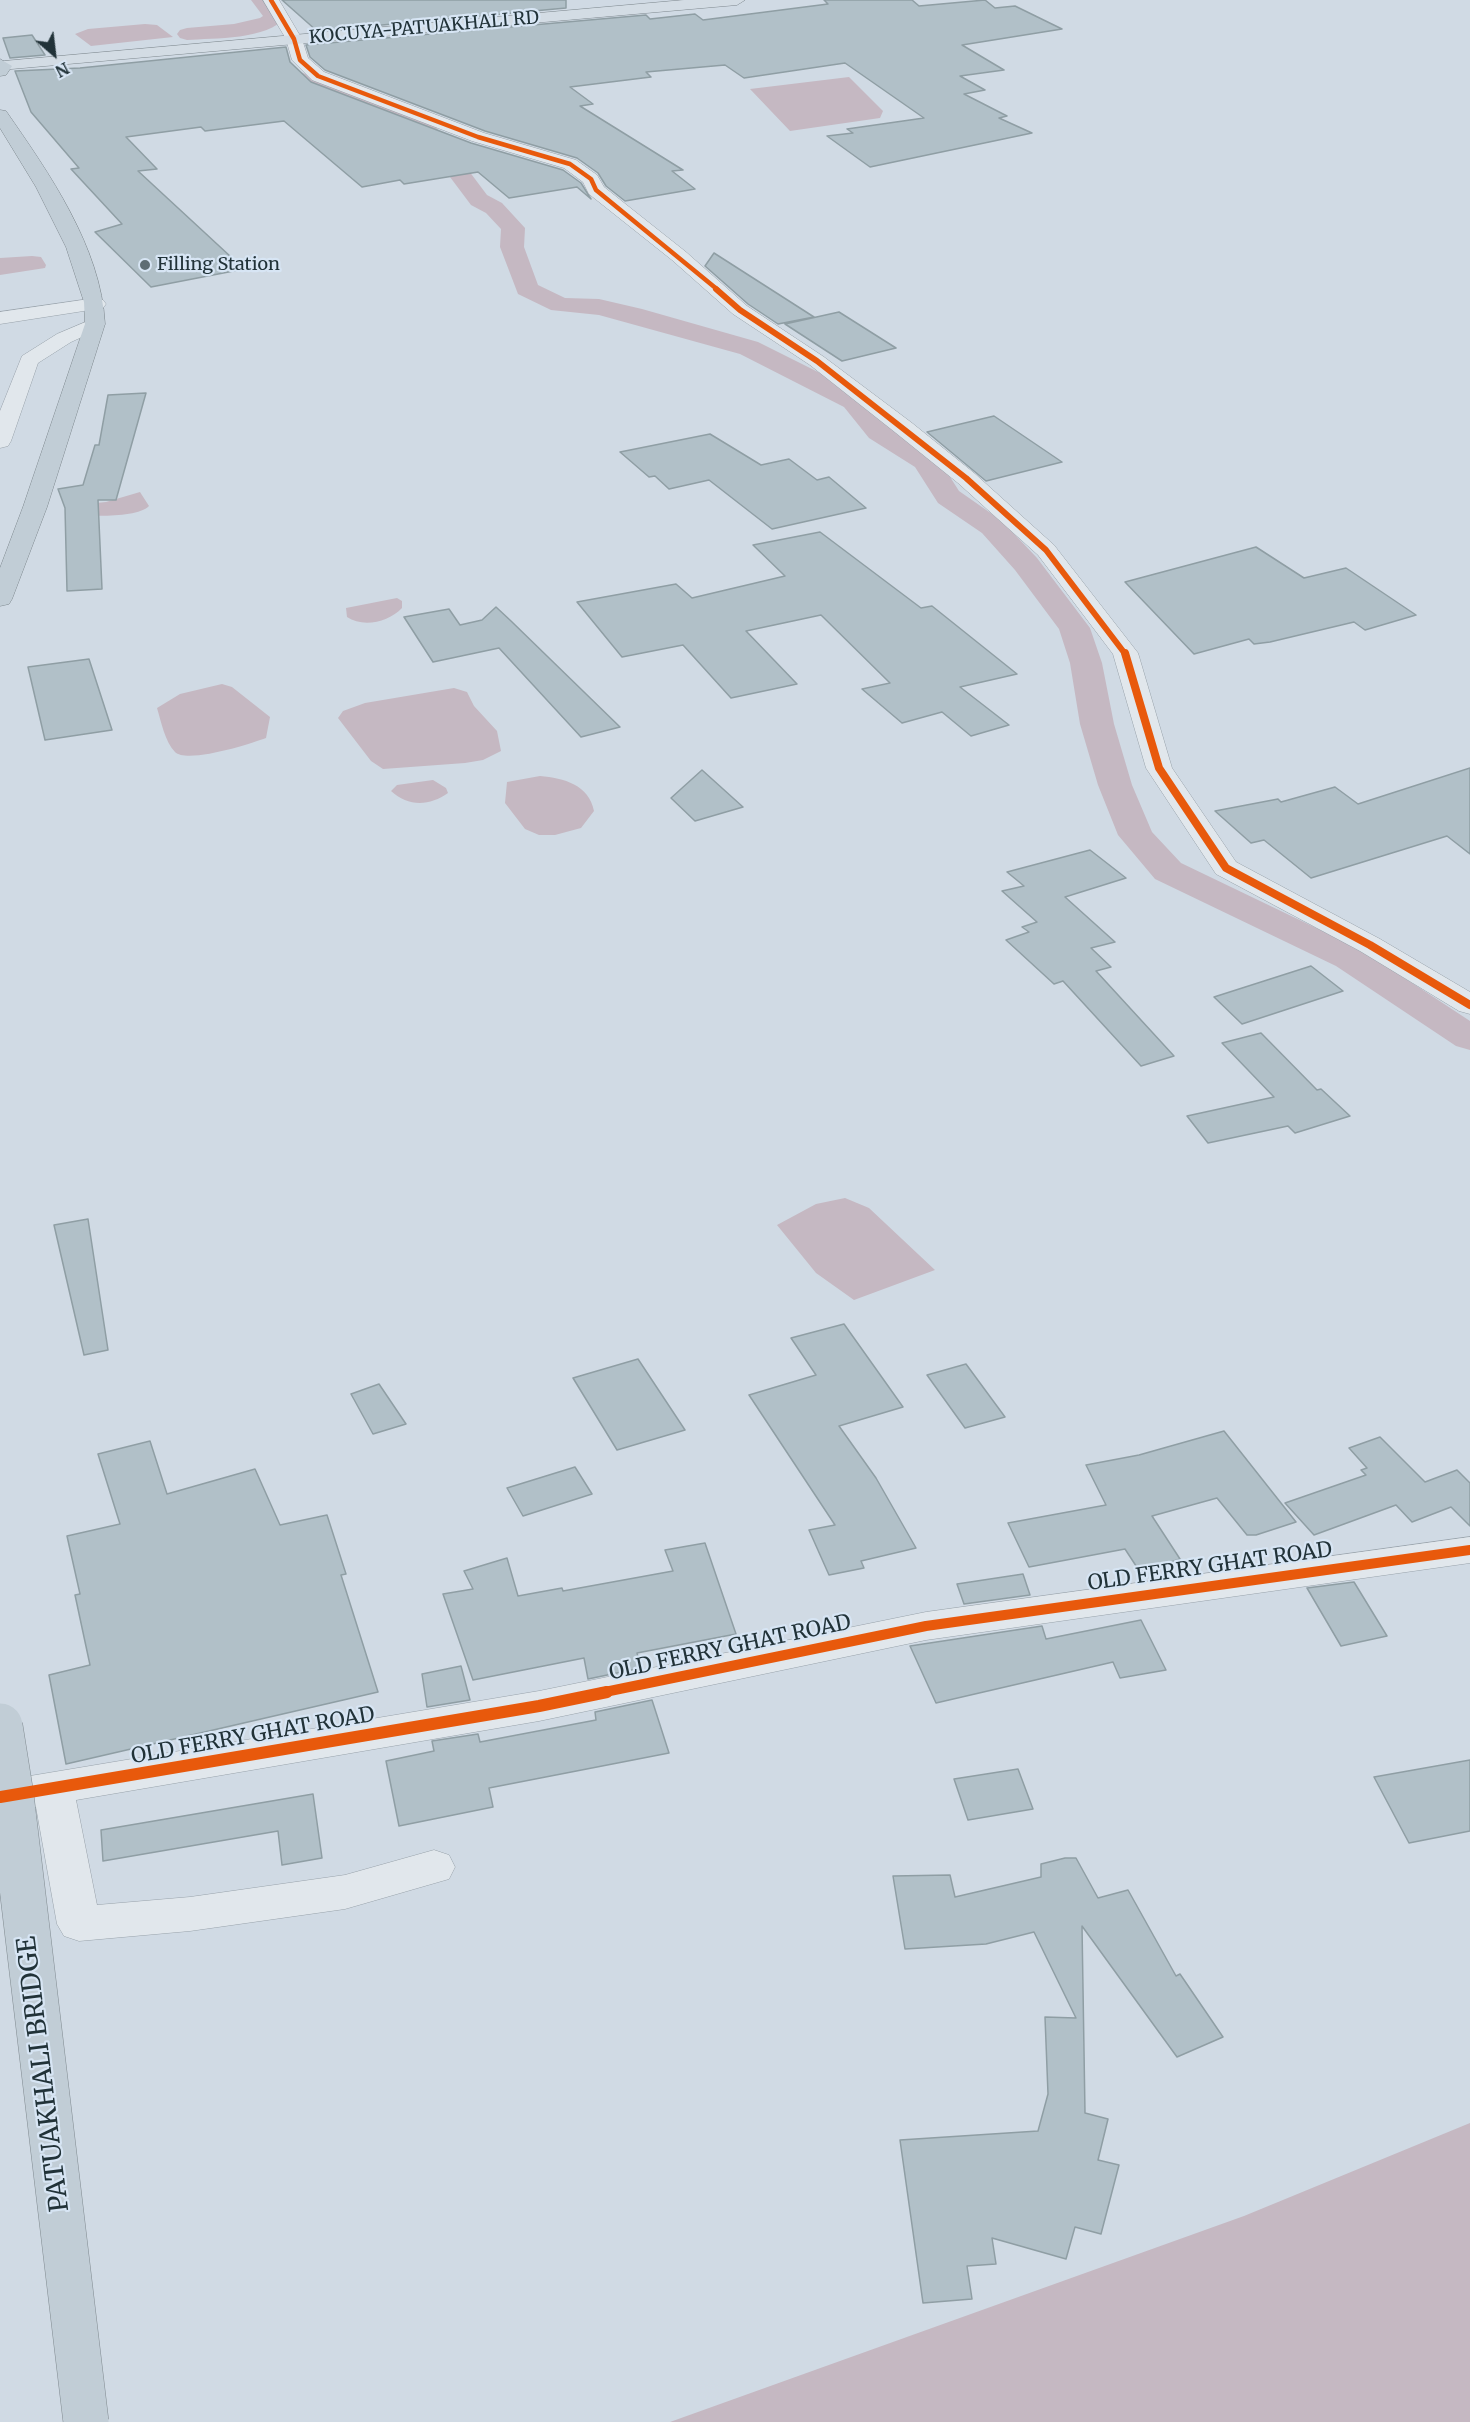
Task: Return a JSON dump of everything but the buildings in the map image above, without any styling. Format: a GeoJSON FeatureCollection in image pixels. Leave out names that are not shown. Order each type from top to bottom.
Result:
{"type":"FeatureCollection","features":[{"type":"Feature","properties":{"kind":"highway"},"geometry":{"type":"LineString","coordinates":[[0,116],[25,152],[82,262],[96,314],[35,507],[0,599]]}},
{"type":"Feature","properties":{"kind":"highway","name":"PATUAKHALI BRIDGE"},"geometry":{"type":"LineString","coordinates":[[0,1726],[11,1795],[86,2422]]}},
{"type":"Feature","properties":{"kind":"main road","name":"KOCUYA-PATUAKHALI RD"},"geometry":{"type":"LineString","coordinates":[[1,67],[737,0]]}},
{"type":"Feature","properties":{"kind":"street"},"geometry":{"type":"LineString","coordinates":[[271,0],[294,39],[300,60],[318,76],[478,137],[570,164],[591,179],[596,190],[671,249],[740,310],[817,361],[957,471],[1046,550],[1125,653],[1159,768],[1226,868],[1370,945],[1470,1005]]}},
{"type":"Feature","properties":{"kind":"street"},"geometry":{"type":"LineString","coordinates":[[0,318],[96,314]]}},
{"type":"Feature","properties":{"kind":"street"},"geometry":{"type":"LineString","coordinates":[[0,441],[29,360],[96,314]]}},
{"type":"Feature","properties":{"kind":"street","name":"OLD FERRY GHAT ROAD"},"geometry":{"type":"LineString","coordinates":[[0,1797],[538,1706],[926,1626],[1470,1550]]}},
{"type":"Feature","properties":{"kind":"street"},"geometry":{"type":"LineString","coordinates":[[53,1788],[79,1924],[190,1914],[345,1892],[434,1867]]}},
{"type":"Feature","properties":{"kind":"shaded area"},"geometry":{"type":"Polygon","coordinates":[[[157,25],[173,37],[91,46],[75,34],[88,29],[157,25]]]}},
{"type":"Feature","properties":{"kind":"shaded area"},"geometry":{"type":"Polygon","coordinates":[[[849,77],[883,111],[880,118],[790,131],[750,89],[849,77]]]}},
{"type":"Feature","properties":{"kind":"shaded area"},"geometry":{"type":"Polygon","coordinates":[[[41,257],[46,265],[45,268],[0,275],[0,258],[41,257]]]}},
{"type":"Feature","properties":{"kind":"shaded area"},"geometry":{"type":"Polygon","coordinates":[[[140,492],[149,506],[133,513],[109,516],[65,514],[67,506],[106,502],[140,492]]]}},
{"type":"Feature","properties":{"kind":"shaded area"},"geometry":{"type":"Polygon","coordinates":[[[397,598],[402,601],[402,608],[383,620],[368,623],[347,617],[346,608],[397,598]]]}},
{"type":"Feature","properties":{"kind":"shaded area"},"geometry":{"type":"Polygon","coordinates":[[[222,684],[232,687],[270,717],[266,738],[233,748],[192,756],[175,752],[166,737],[157,708],[180,694],[222,684]]]}},
{"type":"Feature","properties":{"kind":"shaded area"},"geometry":{"type":"Polygon","coordinates":[[[454,688],[467,692],[474,706],[497,731],[501,751],[483,760],[465,763],[383,769],[371,761],[338,718],[343,711],[365,703],[454,688]]]}},
{"type":"Feature","properties":{"kind":"shaded area"},"geometry":{"type":"Polygon","coordinates":[[[540,776],[574,784],[587,795],[594,811],[581,828],[555,835],[539,835],[525,829],[505,803],[507,782],[540,776]]]}},
{"type":"Feature","properties":{"kind":"shaded area"},"geometry":{"type":"Polygon","coordinates":[[[433,780],[446,788],[448,793],[434,800],[419,803],[405,800],[391,791],[397,785],[433,780]]]}},
{"type":"Feature","properties":{"kind":"shaded area"},"geometry":{"type":"Polygon","coordinates":[[[845,1198],[869,1208],[935,1270],[854,1300],[816,1273],[777,1225],[816,1204],[845,1198]]]}},
{"type":"Feature","properties":{"kind":"shaded area"},"geometry":{"type":"Polygon","coordinates":[[[1470,2123],[1470,2422],[670,2422],[1244,2216],[1470,2123]]]}},
{"type":"Feature","properties":{"kind":"waterway"},"geometry":{"type":"LineString","coordinates":[[187,34],[246,29],[267,22],[275,17],[261,0]]}},
{"type":"Feature","properties":{"kind":"waterway"},"geometry":{"type":"LineString","coordinates":[[265,64],[356,102],[410,117],[428,132],[479,200],[494,208],[513,228],[512,247],[527,289],[560,305],[599,307],[749,348],[854,401],[879,432],[926,461],[948,497],[992,527],[1026,564],[1074,628],[1086,663],[1097,724],[1115,785],[1136,835],[1168,871],[1349,958],[1470,1038]]}},
{"type":"Feature","properties":{"kind":"cycle path"},"geometry":{"type":"LineString","coordinates":[[271,0],[294,39],[300,60],[318,76],[478,137],[570,164],[591,179],[596,190],[679,256],[740,310],[817,361],[966,478],[1046,550],[1125,653],[1159,768],[1226,868],[1370,945],[1470,1005]]}},
{"type":"Feature","properties":{"kind":"cycle path"},"geometry":{"type":"LineString","coordinates":[[0,1797],[539,1706],[926,1626],[1470,1550]]}},
{"type":"Feature","properties":{"kind":"place","name":"Filling Station"},"geometry":{"type":"Point","coordinates":[145,265]}}]}
